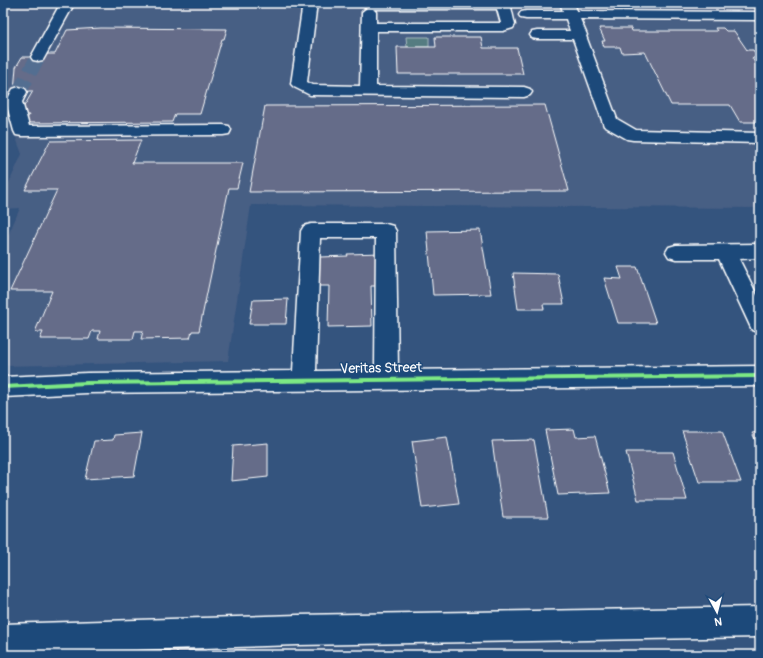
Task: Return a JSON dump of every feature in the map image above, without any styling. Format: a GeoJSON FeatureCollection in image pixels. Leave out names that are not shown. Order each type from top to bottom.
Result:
{"type":"FeatureCollection","features":[{"type":"Feature","properties":{"kind":"street"},"geometry":{"type":"LineString","coordinates":[[38,57],[66,6],[66,3]]}},
{"type":"Feature","properties":{"kind":"street"},"geometry":{"type":"LineString","coordinates":[[310,3],[299,84],[310,90],[524,92]]}},
{"type":"Feature","properties":{"kind":"street"},"geometry":{"type":"LineString","coordinates":[[368,91],[369,27],[370,4],[499,5],[504,8],[508,25],[503,27],[369,27]]}},
{"type":"Feature","properties":{"kind":"street"},"geometry":{"type":"LineString","coordinates":[[526,15],[570,9],[760,16]]}},
{"type":"Feature","properties":{"kind":"street"},"geometry":{"type":"LineString","coordinates":[[570,9],[610,122],[633,135],[760,138]]}},
{"type":"Feature","properties":{"kind":"street"},"geometry":{"type":"LineString","coordinates":[[537,35],[580,35]]}},
{"type":"Feature","properties":{"kind":"street"},"geometry":{"type":"LineString","coordinates":[[19,92],[14,102],[22,131],[223,130]]}},
{"type":"Feature","properties":{"kind":"street"},"geometry":{"type":"LineString","coordinates":[[304,381],[311,231],[386,231],[387,380]]}},
{"type":"Feature","properties":{"kind":"street"},"geometry":{"type":"LineString","coordinates":[[676,252],[760,251]]}},
{"type":"Feature","properties":{"kind":"street"},"geometry":{"type":"LineString","coordinates":[[726,252],[760,324]]}},
{"type":"Feature","properties":{"kind":"street","name":"Veritas Street"},"geometry":{"type":"LineString","coordinates":[[3,387],[88,383],[760,376]]}},
{"type":"Feature","properties":{"kind":"street"},"geometry":{"type":"LineString","coordinates":[[3,639],[298,630],[760,622]]}},
{"type":"Feature","properties":{"kind":"shaded area"},"geometry":{"type":"Polygon","coordinates":[[[3,3],[760,3],[760,208],[251,205],[228,361],[3,366],[3,247],[20,208],[3,209],[3,196],[22,154],[3,103],[3,3]]]}},
{"type":"Feature","properties":{"kind":"green space"},"geometry":{"type":"Polygon","coordinates":[[[406,37],[429,37],[429,47],[407,47],[406,37]]]}},
{"type":"Feature","properties":{"kind":"building"},"geometry":{"type":"Polygon","coordinates":[[[101,28],[227,29],[224,39],[222,39],[200,114],[175,114],[172,122],[25,123],[29,115],[19,115],[33,91],[14,91],[16,67],[22,57],[45,57],[47,54],[55,54],[67,30],[101,28]]]}},
{"type":"Feature","properties":{"kind":"building"},"geometry":{"type":"Polygon","coordinates":[[[599,28],[631,28],[632,31],[717,31],[715,28],[723,28],[726,31],[734,31],[747,50],[753,50],[758,58],[752,58],[757,66],[760,66],[760,122],[740,122],[730,105],[671,105],[645,52],[622,53],[620,47],[604,47],[602,41],[605,41],[599,28]]]}},
{"type":"Feature","properties":{"kind":"building"},"geometry":{"type":"Polygon","coordinates":[[[435,37],[481,37],[483,48],[517,48],[523,74],[398,74],[397,47],[436,47],[435,37]]]}},
{"type":"Feature","properties":{"kind":"building"},"geometry":{"type":"Polygon","coordinates":[[[545,105],[569,191],[249,192],[265,106],[545,105]]]}},
{"type":"Feature","properties":{"kind":"building"},"geometry":{"type":"Polygon","coordinates":[[[141,140],[132,163],[243,163],[237,188],[229,188],[199,331],[192,331],[190,338],[141,339],[143,331],[135,331],[133,339],[98,339],[100,331],[92,331],[89,339],[40,339],[43,332],[35,332],[52,291],[10,291],[57,190],[25,190],[50,141],[141,140]]]}},
{"type":"Feature","properties":{"kind":"building"},"geometry":{"type":"Polygon","coordinates":[[[480,230],[491,294],[433,295],[427,231],[480,230]]]}},
{"type":"Feature","properties":{"kind":"building"},"geometry":{"type":"Polygon","coordinates":[[[382,253],[384,286],[371,286],[372,326],[328,327],[329,286],[319,286],[320,257],[348,256],[347,254],[382,253]]]}},
{"type":"Feature","properties":{"kind":"building"},"geometry":{"type":"Polygon","coordinates":[[[618,267],[637,267],[656,323],[618,323],[604,278],[622,279],[618,267]]]}},
{"type":"Feature","properties":{"kind":"building"},"geometry":{"type":"Polygon","coordinates":[[[513,273],[558,274],[564,304],[543,304],[544,309],[518,309],[513,273]]]}},
{"type":"Feature","properties":{"kind":"building"},"geometry":{"type":"Polygon","coordinates":[[[288,299],[286,324],[249,324],[253,300],[288,299]]]}},
{"type":"Feature","properties":{"kind":"building"},"geometry":{"type":"Polygon","coordinates":[[[574,429],[576,437],[595,436],[610,493],[558,495],[545,430],[574,429]]]}},
{"type":"Feature","properties":{"kind":"building"},"geometry":{"type":"Polygon","coordinates":[[[682,431],[722,431],[741,482],[699,482],[682,431]]]}},
{"type":"Feature","properties":{"kind":"building"},"geometry":{"type":"Polygon","coordinates":[[[760,432],[760,449],[752,433],[760,432]]]}},
{"type":"Feature","properties":{"kind":"building"},"geometry":{"type":"Polygon","coordinates":[[[142,433],[134,476],[85,479],[94,441],[113,440],[114,435],[142,433]]]}},
{"type":"Feature","properties":{"kind":"building"},"geometry":{"type":"Polygon","coordinates":[[[447,437],[459,504],[422,508],[412,441],[447,437]]]}},
{"type":"Feature","properties":{"kind":"building"},"geometry":{"type":"Polygon","coordinates":[[[534,440],[548,517],[503,517],[492,441],[534,440]]]}},
{"type":"Feature","properties":{"kind":"building"},"geometry":{"type":"Polygon","coordinates":[[[268,443],[268,477],[231,481],[233,446],[268,443]]]}},
{"type":"Feature","properties":{"kind":"building"},"geometry":{"type":"Polygon","coordinates":[[[626,452],[673,452],[687,500],[638,500],[626,452]]]}},
{"type":"Feature","properties":{"kind":"building"},"geometry":{"type":"Polygon","coordinates":[[[245,650],[244,655],[209,655],[210,651],[245,650]]]}},
{"type":"Feature","properties":{"kind":"building"},"geometry":{"type":"Polygon","coordinates":[[[177,651],[177,655],[142,655],[142,652],[177,651]]]}},
{"type":"Feature","properties":{"kind":"building"},"geometry":{"type":"Polygon","coordinates":[[[177,651],[210,651],[209,655],[177,655],[177,651]]]}},
{"type":"Feature","properties":{"kind":"tunnel"},"geometry":{"type":"LineString","coordinates":[[19,92],[38,57]]}},
{"type":"Feature","properties":{"kind":"cycle path"},"geometry":{"type":"LineString","coordinates":[[3,387],[87,383],[760,376]]}}]}
